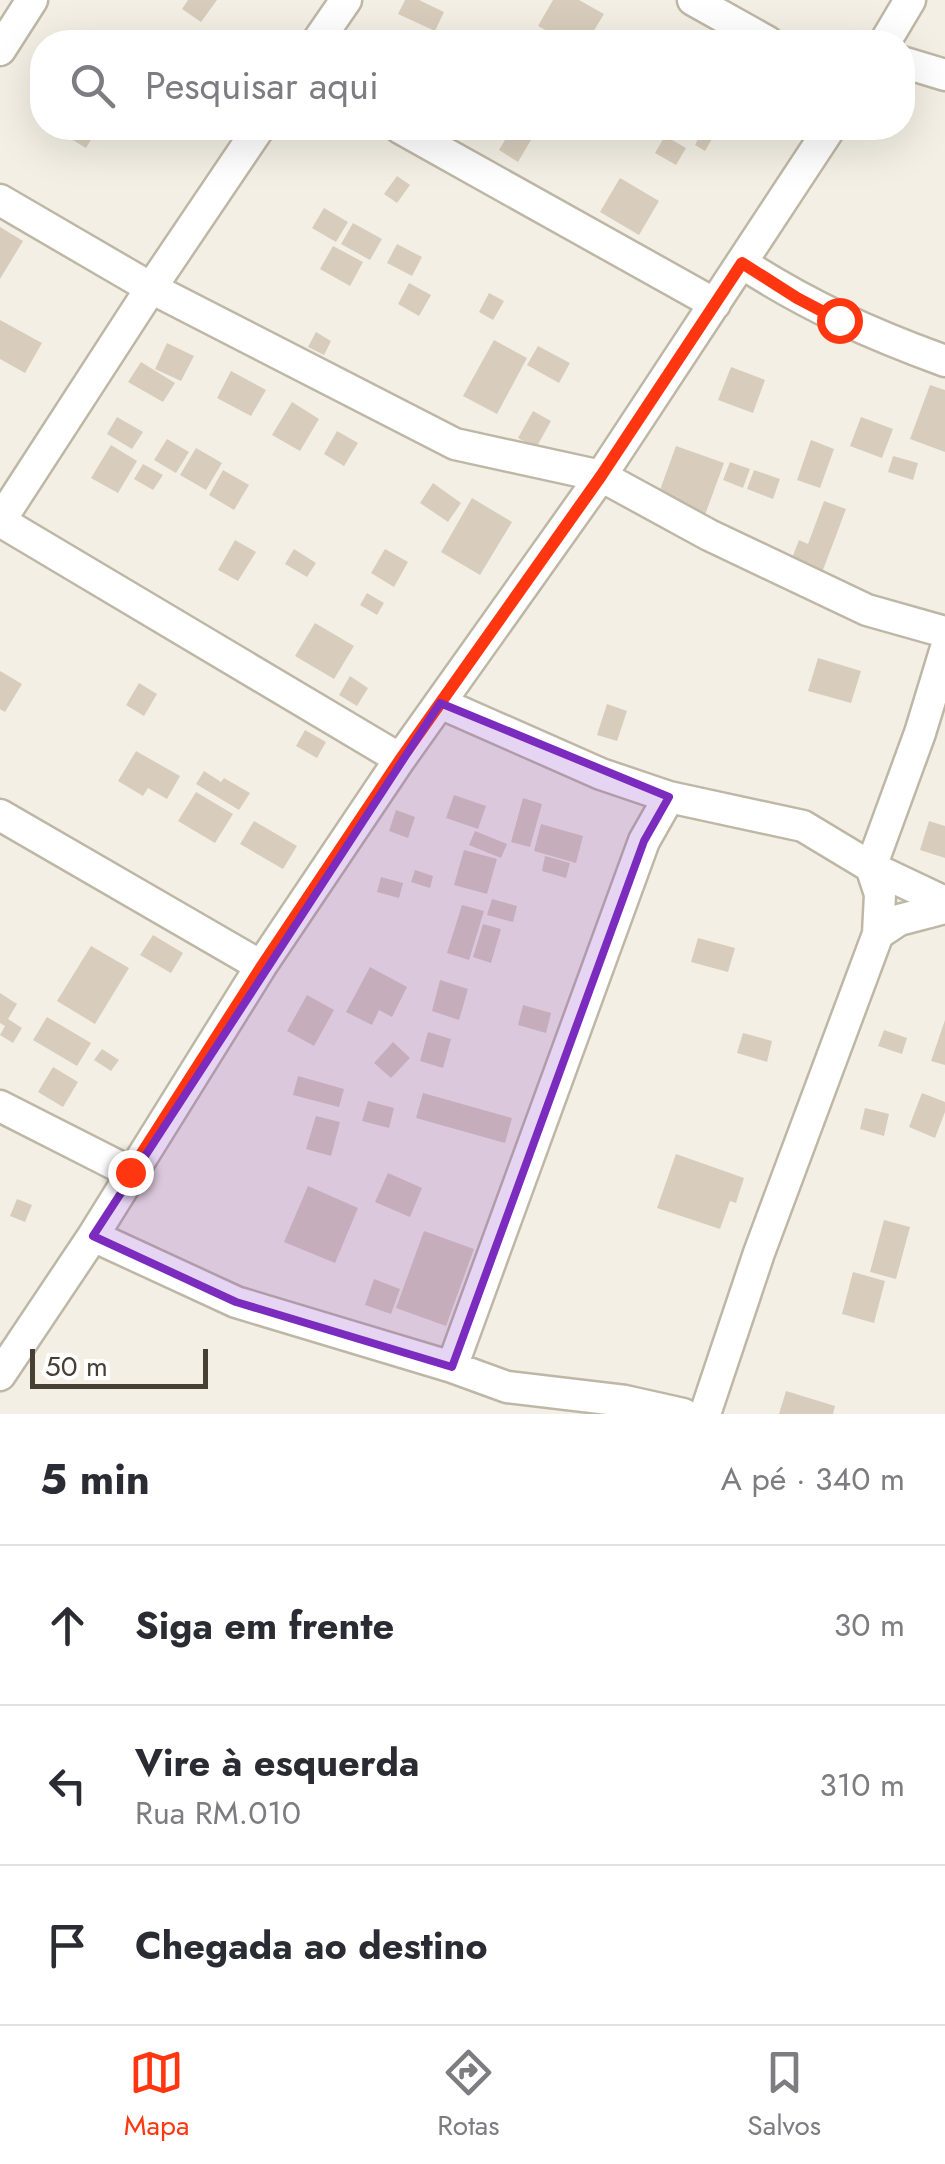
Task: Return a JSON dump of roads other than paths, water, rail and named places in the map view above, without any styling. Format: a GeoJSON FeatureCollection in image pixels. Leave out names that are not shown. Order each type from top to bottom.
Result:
{"type":"FeatureCollection","features":[{"type":"Feature","properties":{"kind":"street"},"geometry":{"type":"LineString","coordinates":[[0,50],[32,0]]}},
{"type":"Feature","properties":{"kind":"street"},"geometry":{"type":"LineString","coordinates":[[325,30],[346,0]]}},
{"type":"Feature","properties":{"kind":"street"},"geometry":{"type":"LineString","coordinates":[[693,0],[747,30]]}},
{"type":"Feature","properties":{"kind":"street"},"geometry":{"type":"LineString","coordinates":[[892,30],[910,0]]}},
{"type":"Feature","properties":{"kind":"street"},"geometry":{"type":"LineString","coordinates":[[915,66],[945,74]]}},
{"type":"Feature","properties":{"kind":"street"},"geometry":{"type":"LineString","coordinates":[[252,140],[150,288],[0,521],[400,760]]}},
{"type":"Feature","properties":{"kind":"street"},"geometry":{"type":"LineString","coordinates":[[421,140],[715,304]]}},
{"type":"Feature","properties":{"kind":"street"},"geometry":{"type":"LineString","coordinates":[[0,1375],[93,1236],[262,966],[400,760],[601,476],[822,140]]}},
{"type":"Feature","properties":{"kind":"street"},"geometry":{"type":"LineString","coordinates":[[0,200],[150,288],[455,444],[601,476],[709,536],[867,610],[945,632]]}},
{"type":"Feature","properties":{"kind":"street"},"geometry":{"type":"LineString","coordinates":[[742,263],[839,320],[945,360]]}},
{"type":"Feature","properties":{"kind":"street"},"geometry":{"type":"LineString","coordinates":[[705,1414],[759,1253],[878,934],[880,894],[871,867],[945,651]]}},
{"type":"Feature","properties":{"kind":"street"},"geometry":{"type":"LineString","coordinates":[[440,704],[600,774],[669,797],[802,826],[945,905]]}},
{"type":"Feature","properties":{"kind":"street"},"geometry":{"type":"LineString","coordinates":[[452,1367],[644,840],[669,797]]}},
{"type":"Feature","properties":{"kind":"street"},"geometry":{"type":"LineString","coordinates":[[0,815],[262,966]]}},
{"type":"Feature","properties":{"kind":"street"},"geometry":{"type":"LineString","coordinates":[[878,934],[899,920],[945,905]]}},
{"type":"Feature","properties":{"kind":"street"},"geometry":{"type":"LineString","coordinates":[[0,1106],[130,1172]]}},
{"type":"Feature","properties":{"kind":"street"},"geometry":{"type":"LineString","coordinates":[[93,1236],[236,1302],[452,1367],[507,1388],[625,1401],[683,1414]]}}]}
